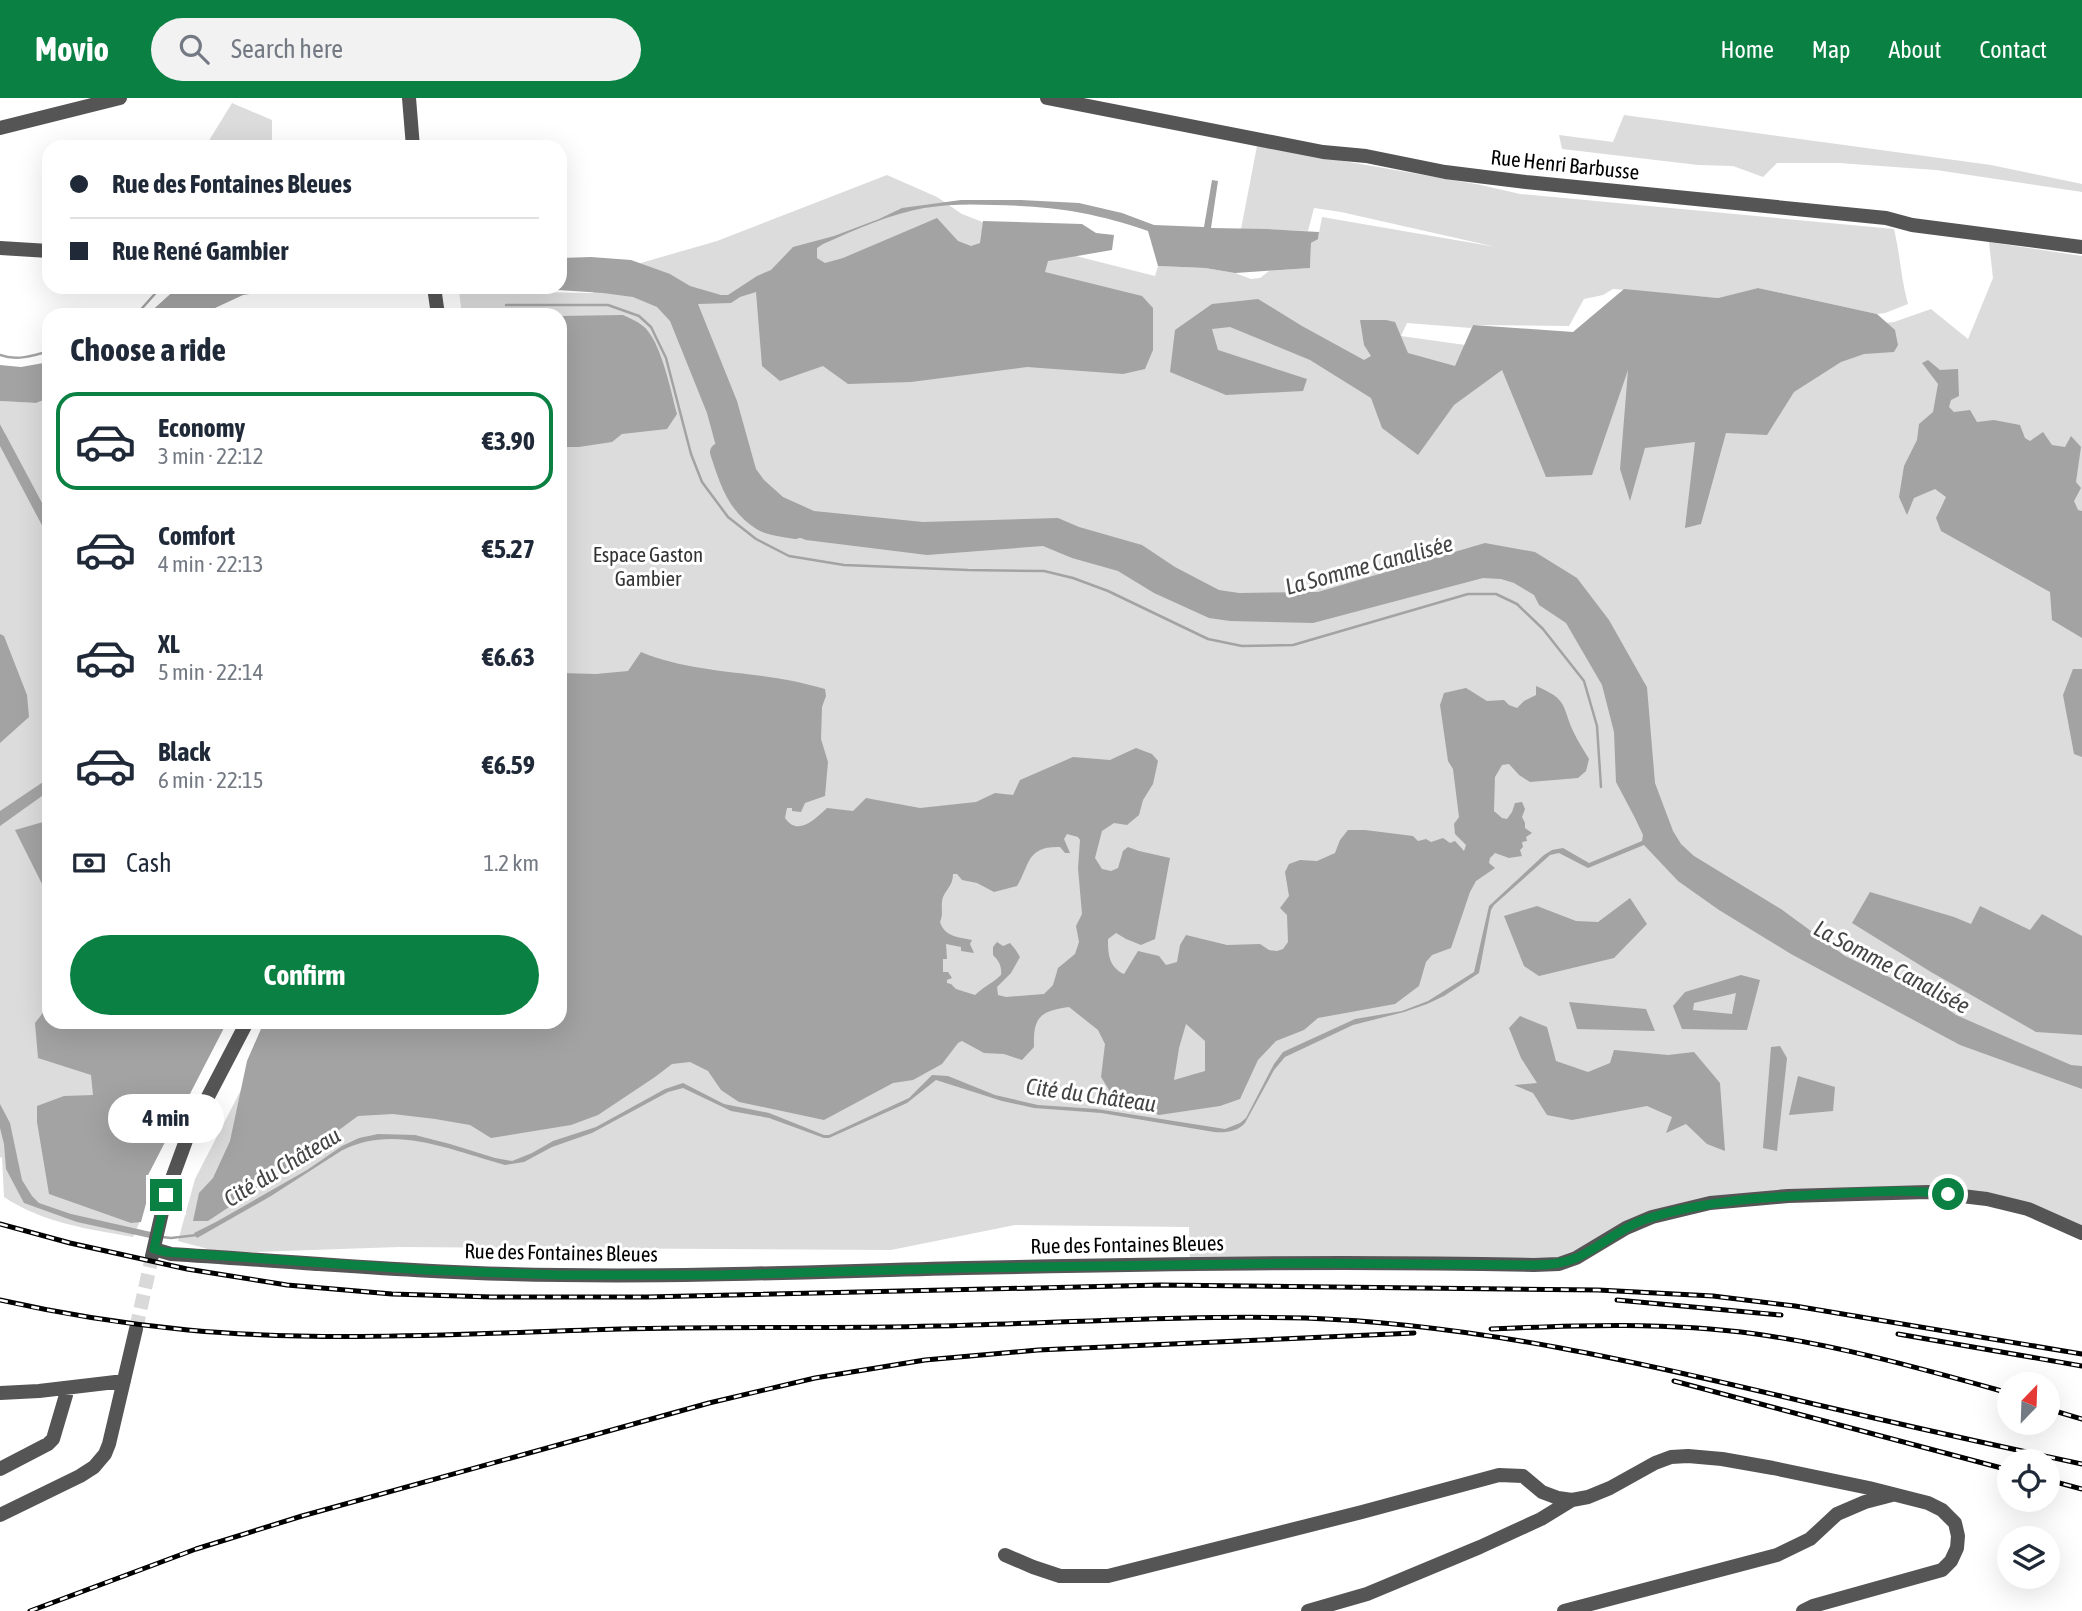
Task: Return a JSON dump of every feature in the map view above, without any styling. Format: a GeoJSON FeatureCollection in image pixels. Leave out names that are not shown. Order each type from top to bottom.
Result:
{"type":"FeatureCollection","features":[{"type":"Feature","properties":{"kind":"street"},"geometry":{"type":"LineString","coordinates":[[0,128],[120,98]]}},
{"type":"Feature","properties":{"kind":"street"},"geometry":{"type":"LineString","coordinates":[[409,98],[412,140]]}},
{"type":"Feature","properties":{"kind":"street","name":"Rue Henri Barbusse"},"geometry":{"type":"LineString","coordinates":[[1047,98],[1323,152],[1366,156],[1445,172],[1526,183],[1886,218],[1912,225],[2082,247]]}},
{"type":"Feature","properties":{"kind":"street"},"geometry":{"type":"LineString","coordinates":[[0,248],[42,251]]}},
{"type":"Feature","properties":{"kind":"street","name":"Rue des Fontaines Bleues"},"geometry":{"type":"LineString","coordinates":[[243,1029],[188,1135],[166,1195],[153,1253],[425,1270],[559,1275],[719,1275],[1302,1263],[1534,1265],[1559,1264],[1576,1258],[1640,1221],[1710,1203],[1878,1192],[1928,1192],[1987,1199],[2028,1209],[2082,1233]]}},
{"type":"Feature","properties":{"kind":"street"},"geometry":{"type":"LineString","coordinates":[[0,1515],[80,1476],[94,1467],[105,1454],[136,1329]]}},
{"type":"Feature","properties":{"kind":"street"},"geometry":{"type":"LineString","coordinates":[[0,1393],[124,1381]]}},
{"type":"Feature","properties":{"kind":"street"},"geometry":{"type":"LineString","coordinates":[[0,1469],[54,1439],[66,1388]]}},
{"type":"Feature","properties":{"kind":"street"},"geometry":{"type":"LineString","coordinates":[[1005,1555],[1060,1576],[1108,1576],[1499,1475],[1523,1476],[1542,1492],[1558,1498],[1572,1500],[1588,1497],[1610,1488],[1655,1462],[1688,1456],[1773,1468],[1869,1488],[1928,1503],[1942,1510],[1955,1523],[1957,1548],[1942,1570],[1803,1611]]}},
{"type":"Feature","properties":{"kind":"street"},"geometry":{"type":"LineString","coordinates":[[1564,1611],[1777,1555],[1810,1539],[1837,1514],[1865,1502],[1894,1495]]}},
{"type":"Feature","properties":{"kind":"street"},"geometry":{"type":"LineString","coordinates":[[1308,1611],[1367,1594],[1480,1548],[1541,1519],[1572,1500]]}},
{"type":"Feature","properties":{"kind":"green space"},"geometry":{"type":"Polygon","coordinates":[[[232,103],[272,120],[272,140],[209,140],[232,103]]]}},
{"type":"Feature","properties":{"kind":"green space"},"geometry":{"type":"Polygon","coordinates":[[[1624,115],[1991,165],[2082,184],[2082,192],[1936,170],[1839,163],[1777,163],[1763,177],[1733,166],[1698,165],[1562,149],[1559,135],[1613,142],[1624,115]]]}},
{"type":"Feature","properties":{"kind":"green space","name":"Espace Gaston Gambier"},"geometry":{"type":"Polygon","coordinates":[[[1257,146],[1520,194],[1894,229],[1908,304],[1885,313],[1877,314],[1758,288],[1718,298],[1613,289],[1603,295],[1584,299],[1569,326],[1473,325],[1471,328],[1407,323],[1401,336],[1501,350],[1689,343],[1894,322],[1931,309],[1968,339],[1993,278],[1989,242],[2082,256],[2082,1233],[1987,1199],[1788,1196],[1652,1217],[1576,1258],[1190,1265],[1189,1227],[1015,1225],[891,1250],[399,1247],[223,1253],[178,1241],[195,1179],[272,1029],[567,1029],[567,308],[461,308],[459,294],[593,293],[613,271],[717,241],[887,175],[937,197],[962,214],[1060,252],[1155,276],[1158,266],[1205,268],[1235,273],[1251,279],[1260,278],[1269,271],[1310,268],[1311,243],[1318,238],[1322,217],[1496,247],[1314,208],[1308,231],[1241,229],[1257,146]]]}},
{"type":"Feature","properties":{"kind":"green space"},"geometry":{"type":"Polygon","coordinates":[[[0,401],[36,403],[42,401],[42,1029],[223,1029],[148,1175],[144,1207],[133,1237],[66,1224],[34,1213],[4,1197],[2,1157],[0,1158],[0,435],[5,433],[0,424],[0,401]]]}},
{"type":"Feature","properties":{"kind":"water"},"geometry":{"type":"Polygon","coordinates":[[[1212,180],[1218,181],[1211,228],[1319,232],[1318,239],[1311,243],[1310,268],[1235,273],[1205,268],[1158,266],[1148,231],[1128,224],[1054,209],[977,204],[933,207],[898,214],[817,248],[817,258],[825,263],[937,218],[958,241],[971,246],[980,243],[983,221],[1082,224],[1096,233],[1114,235],[1112,250],[1048,261],[1045,272],[1142,296],[1153,308],[1153,350],[1145,369],[1123,374],[1027,367],[911,382],[848,384],[823,366],[780,381],[762,366],[756,292],[731,303],[698,304],[737,401],[756,469],[783,497],[814,511],[923,522],[1058,518],[1079,527],[1142,545],[1175,567],[1219,590],[1239,593],[1318,592],[1485,543],[1535,552],[1577,578],[1609,620],[1647,687],[1655,783],[1673,831],[1681,844],[1694,856],[1781,909],[1845,956],[1931,997],[1956,1015],[2071,1065],[2082,1066],[2082,1089],[1960,1045],[1791,954],[1719,910],[1678,881],[1644,845],[1588,868],[1559,853],[1550,855],[1494,905],[1479,973],[1427,1004],[1353,1025],[1285,1057],[1274,1070],[1245,1123],[1231,1131],[1214,1132],[1101,1113],[1034,1108],[936,1080],[907,1103],[824,1138],[769,1118],[731,1111],[683,1088],[668,1092],[592,1133],[552,1147],[524,1162],[505,1165],[444,1147],[402,1139],[361,1143],[341,1151],[271,1196],[197,1238],[194,1233],[359,1138],[378,1134],[415,1135],[512,1161],[553,1141],[596,1127],[665,1089],[683,1083],[724,1104],[769,1113],[824,1135],[909,1098],[932,1075],[948,1076],[995,1095],[1038,1105],[1097,1109],[1225,1129],[1246,1118],[1283,1052],[1355,1019],[1402,1011],[1428,1001],[1474,972],[1489,906],[1544,855],[1563,848],[1589,863],[1642,841],[1643,835],[1616,782],[1614,732],[1602,685],[1566,623],[1539,605],[1534,595],[1514,583],[1483,578],[1313,623],[1230,621],[1209,618],[1154,593],[1118,571],[1072,558],[1043,546],[927,555],[806,540],[787,533],[759,516],[738,496],[720,461],[707,413],[670,321],[657,307],[633,297],[567,291],[567,258],[591,257],[631,260],[670,274],[690,286],[728,295],[771,270],[793,247],[834,236],[902,208],[961,200],[1079,203],[1122,213],[1154,225],[1204,227],[1212,180]]]}},
{"type":"Feature","properties":{"kind":"water"},"geometry":{"type":"Polygon","coordinates":[[[1758,288],[1877,314],[1895,330],[1898,345],[1894,352],[1864,354],[1841,362],[1794,392],[1767,435],[1726,433],[1701,524],[1685,528],[1695,442],[1645,448],[1630,501],[1620,469],[1628,370],[1592,475],[1546,477],[1502,370],[1454,405],[1418,455],[1382,428],[1371,398],[1310,360],[1230,327],[1212,329],[1218,350],[1307,379],[1303,391],[1226,395],[1170,372],[1175,330],[1212,304],[1258,299],[1364,360],[1371,356],[1364,345],[1360,320],[1395,322],[1408,353],[1455,366],[1473,325],[1573,332],[1624,289],[1718,298],[1758,288]]]}},
{"type":"Feature","properties":{"kind":"water"},"geometry":{"type":"Polygon","coordinates":[[[170,294],[249,294],[215,308],[155,308],[170,294]]]}},
{"type":"Feature","properties":{"kind":"water"},"geometry":{"type":"Polygon","coordinates":[[[623,315],[643,326],[655,343],[677,414],[667,429],[622,434],[612,442],[567,447],[567,316],[623,315]]]}},
{"type":"Feature","properties":{"kind":"water"},"geometry":{"type":"Polygon","coordinates":[[[1928,360],[1940,370],[1958,369],[1959,396],[1951,400],[1949,407],[1954,412],[1970,410],[1977,422],[1994,420],[2020,425],[2025,438],[2030,441],[2043,432],[2052,445],[2065,447],[2071,436],[2081,447],[2076,482],[2081,488],[2074,501],[2078,510],[2082,511],[2082,638],[2052,620],[2050,592],[1941,531],[1936,518],[1946,497],[1935,489],[1914,498],[1907,515],[1899,497],[1904,466],[1917,440],[1919,424],[1933,412],[1938,384],[1922,363],[1928,360]]]}},
{"type":"Feature","properties":{"kind":"water"},"geometry":{"type":"Polygon","coordinates":[[[42,363],[42,401],[36,403],[0,401],[0,365],[21,367],[42,363]]]}},
{"type":"Feature","properties":{"kind":"water"},"geometry":{"type":"Polygon","coordinates":[[[0,424],[42,503],[42,525],[0,446],[0,424]]]}},
{"type":"Feature","properties":{"kind":"water"},"geometry":{"type":"Polygon","coordinates":[[[0,634],[4,636],[27,695],[29,717],[0,743],[0,634]]]}},
{"type":"Feature","properties":{"kind":"water"},"geometry":{"type":"Polygon","coordinates":[[[641,652],[678,664],[793,681],[825,689],[821,739],[828,762],[825,796],[805,803],[801,812],[787,808],[785,818],[795,826],[806,824],[827,808],[853,811],[866,798],[920,808],[976,802],[995,793],[1013,795],[1020,780],[1073,757],[1110,760],[1136,748],[1152,754],[1158,761],[1153,784],[1143,800],[1139,815],[1127,825],[1114,823],[1102,831],[1095,858],[1102,869],[1111,871],[1118,868],[1123,851],[1128,847],[1170,858],[1155,939],[1141,945],[1116,933],[1108,939],[1110,960],[1115,968],[1124,974],[1138,951],[1159,956],[1166,965],[1177,962],[1180,945],[1186,935],[1227,945],[1260,944],[1269,950],[1283,949],[1288,942],[1287,915],[1280,908],[1289,896],[1285,872],[1289,864],[1300,860],[1317,861],[1335,853],[1348,830],[1413,836],[1418,841],[1426,839],[1431,842],[1443,838],[1450,843],[1455,841],[1464,851],[1466,845],[1455,834],[1454,824],[1459,817],[1453,769],[1448,761],[1440,705],[1444,693],[1466,688],[1487,701],[1504,700],[1517,708],[1536,695],[1536,686],[1554,695],[1562,704],[1589,759],[1586,771],[1578,778],[1530,782],[1509,764],[1502,765],[1495,777],[1494,811],[1507,819],[1515,803],[1522,802],[1525,809],[1522,817],[1525,828],[1532,833],[1526,837],[1527,841],[1522,842],[1522,856],[1509,858],[1495,853],[1490,858],[1489,863],[1495,868],[1476,881],[1451,948],[1432,955],[1426,962],[1419,986],[1395,1004],[1318,1018],[1304,1030],[1276,1041],[1258,1060],[1240,1099],[1220,1106],[1159,1115],[1114,1098],[1101,1077],[1105,1044],[1098,1030],[1069,1007],[1040,1017],[1035,1029],[1034,1047],[1022,1060],[1004,1054],[984,1053],[962,1041],[942,1064],[913,1080],[893,1083],[824,1120],[739,1102],[721,1090],[708,1071],[690,1062],[672,1064],[598,1115],[571,1125],[491,1138],[470,1125],[435,1119],[393,1114],[358,1116],[279,1174],[208,1221],[193,1221],[199,1193],[213,1178],[230,1141],[247,1061],[261,1029],[567,1029],[567,673],[628,671],[641,652]],[[1067,834],[1064,839],[1070,853],[1065,853],[1060,847],[1035,853],[1017,886],[994,892],[953,874],[951,884],[943,897],[940,922],[945,931],[972,940],[970,944],[974,953],[946,944],[947,959],[943,959],[943,972],[948,972],[952,978],[947,980],[947,983],[975,995],[998,978],[1001,975],[1000,966],[993,955],[993,947],[997,942],[1003,946],[1010,943],[1020,957],[1011,973],[997,987],[998,995],[1006,997],[1044,994],[1053,985],[1058,968],[1075,954],[1079,942],[1076,926],[1082,914],[1078,837],[1067,834]],[[1186,1024],[1174,1080],[1205,1071],[1205,1041],[1186,1024]]]}},
{"type":"Feature","properties":{"kind":"water"},"geometry":{"type":"Polygon","coordinates":[[[2073,669],[2082,669],[2082,757],[2074,754],[2063,695],[2073,669]]]}},
{"type":"Feature","properties":{"kind":"water"},"geometry":{"type":"Polygon","coordinates":[[[42,783],[42,796],[0,826],[0,811],[42,783]]]}},
{"type":"Feature","properties":{"kind":"water"},"geometry":{"type":"Polygon","coordinates":[[[42,822],[42,884],[15,830],[42,822]]]}},
{"type":"Feature","properties":{"kind":"water"},"geometry":{"type":"Polygon","coordinates":[[[1870,892],[1971,924],[1980,906],[2030,930],[2042,914],[2082,936],[2082,1035],[2036,1032],[1852,923],[1870,892]]]}},
{"type":"Feature","properties":{"kind":"water"},"geometry":{"type":"Polygon","coordinates":[[[1630,898],[1647,924],[1614,958],[1539,976],[1524,966],[1504,916],[1537,906],[1576,921],[1598,922],[1630,898]]]}},
{"type":"Feature","properties":{"kind":"water"},"geometry":{"type":"Polygon","coordinates":[[[1741,975],[1760,980],[1747,1030],[1682,1029],[1673,1006],[1685,992],[1741,975]],[[1736,993],[1694,1003],[1693,1010],[1732,1014],[1736,993]]]}},
{"type":"Feature","properties":{"kind":"water"},"geometry":{"type":"Polygon","coordinates":[[[1569,1002],[1646,1009],[1655,1031],[1577,1029],[1569,1002]]]}},
{"type":"Feature","properties":{"kind":"water"},"geometry":{"type":"Polygon","coordinates":[[[42,1014],[42,1029],[223,1029],[148,1175],[147,1200],[141,1222],[131,1223],[49,1194],[37,1122],[37,1106],[64,1096],[93,1095],[91,1075],[38,1058],[35,1023],[42,1014]]]}},
{"type":"Feature","properties":{"kind":"water"},"geometry":{"type":"Polygon","coordinates":[[[1520,1016],[1547,1027],[1556,1061],[1588,1072],[1610,1063],[1614,1050],[1668,1055],[1694,1052],[1720,1083],[1725,1151],[1707,1144],[1686,1124],[1666,1133],[1672,1117],[1647,1106],[1572,1120],[1547,1115],[1533,1093],[1514,1085],[1537,1083],[1521,1058],[1509,1028],[1520,1016]]]}},
{"type":"Feature","properties":{"kind":"water"},"geometry":{"type":"Polygon","coordinates":[[[1780,1046],[1787,1058],[1777,1151],[1763,1148],[1771,1047],[1780,1046]]]}},
{"type":"Feature","properties":{"kind":"water"},"geometry":{"type":"Polygon","coordinates":[[[1798,1076],[1835,1087],[1833,1111],[1789,1115],[1798,1076]]]}},
{"type":"Feature","properties":{"kind":"water"},"geometry":{"type":"Polygon","coordinates":[[[0,1104],[10,1123],[22,1180],[39,1203],[71,1214],[151,1232],[150,1238],[77,1222],[24,1203],[6,1169],[0,1128],[0,1104]]]}},
{"type":"Feature","properties":{"kind":"waterway"},"geometry":{"type":"LineString","coordinates":[[142,308],[155,294]]}},
{"type":"Feature","properties":{"kind":"waterway"},"geometry":{"type":"LineString","coordinates":[[506,305],[608,305],[639,316],[651,327],[666,358],[691,454],[702,482],[728,517],[756,539],[789,556],[844,565],[1044,571],[1108,591],[1208,639],[1242,646],[1293,645],[1468,594],[1496,594],[1517,604],[1543,629],[1584,681],[1597,726],[1601,787]]}},
{"type":"Feature","properties":{"kind":"waterway"},"geometry":{"type":"LineString","coordinates":[[0,355],[18,358],[42,353]]}},
{"type":"Feature","properties":{"kind":"waterway","name":"La Somme Canalisée"},"geometry":{"type":"LineString","coordinates":[[719,452],[729,482],[745,508],[766,524],[795,530]]}},
{"type":"Feature","properties":{"kind":"waterway","name":"Cité du Château"},"geometry":{"type":"LineString","coordinates":[[162,1237],[197,1235]]}},
{"type":"Feature","properties":{"kind":"tunnel"},"geometry":{"type":"LineString","coordinates":[[136,1329],[152,1257]]}},
{"type":"Feature","properties":{"kind":"railway"},"geometry":{"type":"LineString","coordinates":[[0,1224],[187,1269],[287,1285],[392,1294],[647,1297],[1161,1285],[1598,1290],[1713,1296],[1795,1306],[2082,1354]]}},
{"type":"Feature","properties":{"kind":"railway"},"geometry":{"type":"LineString","coordinates":[[0,1300],[141,1325],[296,1336],[404,1336],[659,1328],[897,1327],[1213,1318],[1305,1318],[1370,1322],[1434,1328],[1562,1348],[2082,1464]]}},
{"type":"Feature","properties":{"kind":"railway"},"geometry":{"type":"LineString","coordinates":[[1617,1300],[1781,1315]]}},
{"type":"Feature","properties":{"kind":"railway"},"geometry":{"type":"LineString","coordinates":[[1491,1329],[1657,1326],[1723,1330],[1852,1352],[1997,1390]]}},
{"type":"Feature","properties":{"kind":"railway"},"geometry":{"type":"LineString","coordinates":[[30,1611],[196,1549],[302,1516],[709,1403],[815,1378],[925,1360],[1038,1350],[1414,1333]]}},
{"type":"Feature","properties":{"kind":"railway"},"geometry":{"type":"LineString","coordinates":[[1898,1334],[2082,1366]]}},
{"type":"Feature","properties":{"kind":"railway"},"geometry":{"type":"LineString","coordinates":[[1674,1381],[1997,1467]]}},
{"type":"Feature","properties":{"kind":"railway"},"geometry":{"type":"LineString","coordinates":[[2060,1413],[2082,1419]]}},
{"type":"Feature","properties":{"kind":"railway"},"geometry":{"type":"LineString","coordinates":[[2060,1483],[2082,1489]]}},
{"type":"Feature","properties":{"kind":"route"},"geometry":{"type":"LineString","coordinates":[[166,1195],[154,1249],[171,1254],[425,1270],[559,1275],[719,1275],[1302,1263],[1559,1264],[1588,1252],[1640,1221],[1710,1203],[1866,1192],[1948,1194]]}}]}
